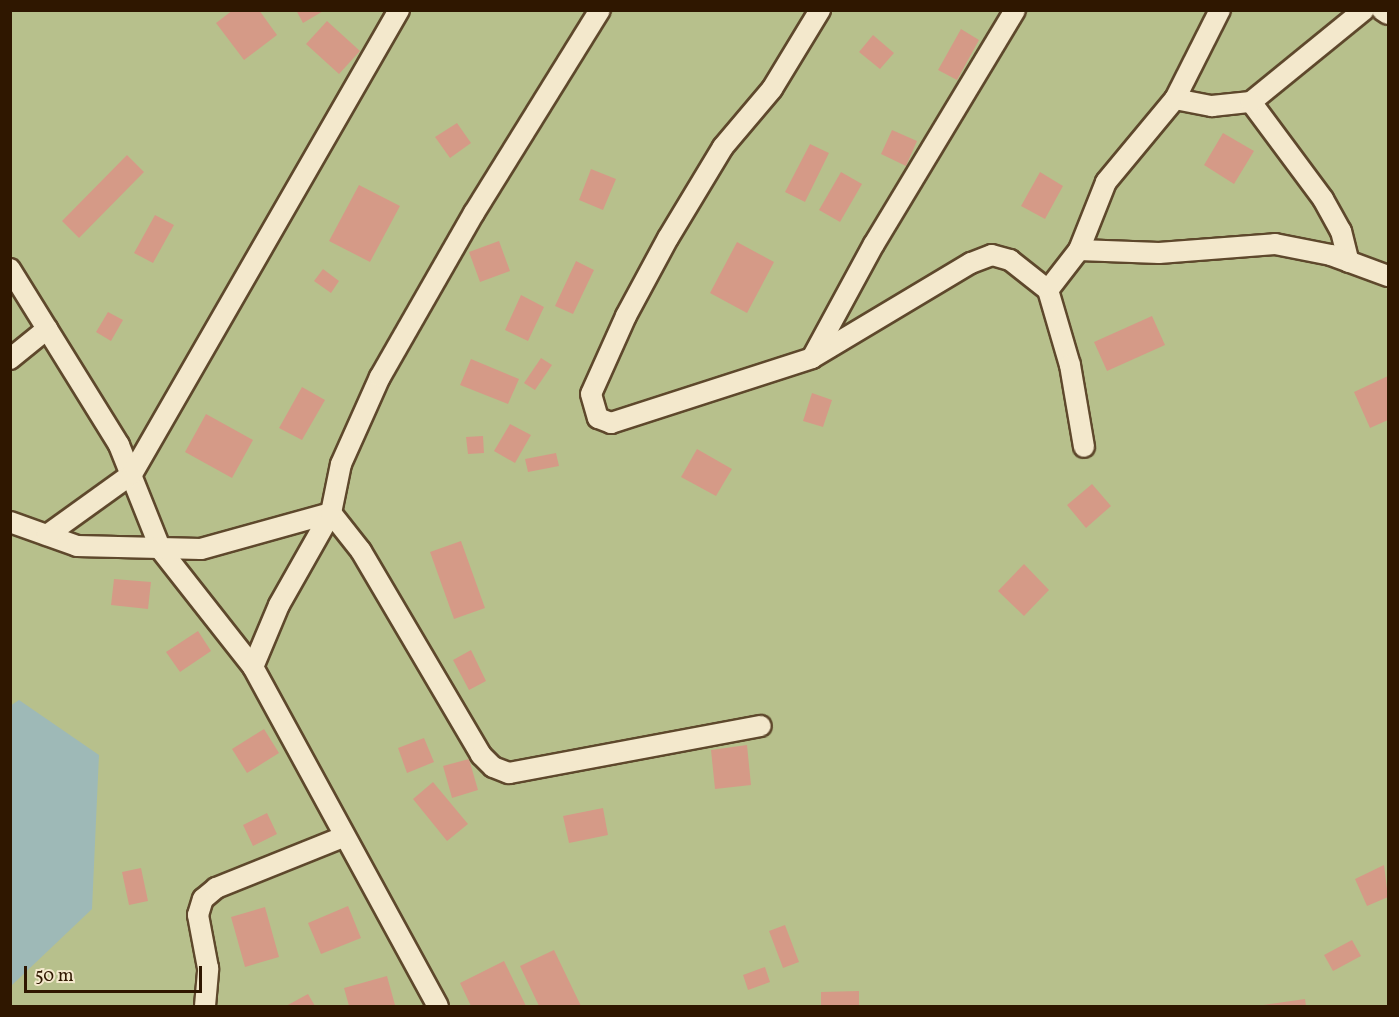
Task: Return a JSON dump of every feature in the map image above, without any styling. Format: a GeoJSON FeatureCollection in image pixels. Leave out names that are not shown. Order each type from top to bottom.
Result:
{"type":"FeatureCollection","features":[{"type":"Feature","properties":{"kind":"street"},"geometry":{"type":"LineString","coordinates":[[47,535],[132,474],[399,10]]}},
{"type":"Feature","properties":{"kind":"street"},"geometry":{"type":"LineString","coordinates":[[253,667],[284,595],[331,513],[341,464],[358,423],[412,316],[600,10]]}},
{"type":"Feature","properties":{"kind":"street"},"geometry":{"type":"LineString","coordinates":[[820,10],[772,89],[723,147],[685,209],[626,316],[591,394],[592,408],[598,418],[611,423],[812,358],[971,263],[992,255],[1010,260],[1048,290],[1070,365],[1084,447]]}},
{"type":"Feature","properties":{"kind":"street"},"geometry":{"type":"LineString","coordinates":[[812,358],[879,235],[1015,10]]}},
{"type":"Feature","properties":{"kind":"street"},"geometry":{"type":"LineString","coordinates":[[1048,290],[1079,250],[1106,182],[1175,99],[1220,10]]}},
{"type":"Feature","properties":{"kind":"street"},"geometry":{"type":"LineString","coordinates":[[1175,99],[1212,106],[1251,102],[1364,10]]}},
{"type":"Feature","properties":{"kind":"street"},"geometry":{"type":"LineString","coordinates":[[1382,10],[1389,14]]}},
{"type":"Feature","properties":{"kind":"street"},"geometry":{"type":"LineString","coordinates":[[1251,102],[1323,199],[1341,231],[1349,262]]}},
{"type":"Feature","properties":{"kind":"street"},"geometry":{"type":"LineString","coordinates":[[1079,250],[1159,253],[1275,244],[1302,248],[1389,276]]}},
{"type":"Feature","properties":{"kind":"street"},"geometry":{"type":"LineString","coordinates":[[10,269],[101,413],[132,474],[161,550],[253,667],[438,1006]]}},
{"type":"Feature","properties":{"kind":"street"},"geometry":{"type":"LineString","coordinates":[[10,359],[47,329]]}},
{"type":"Feature","properties":{"kind":"street"},"geometry":{"type":"LineString","coordinates":[[10,522],[77,546],[161,550],[201,549],[331,513]]}},
{"type":"Feature","properties":{"kind":"street"},"geometry":{"type":"LineString","coordinates":[[331,513],[361,551],[481,755],[493,767],[509,773],[761,726]]}},
{"type":"Feature","properties":{"kind":"street"},"geometry":{"type":"LineString","coordinates":[[205,1006],[208,968],[198,915],[204,899],[216,888],[344,837]]}},
{"type":"Feature","properties":{"kind":"green space"},"geometry":{"type":"Polygon","coordinates":[[[11,11],[1388,11],[1388,1006],[11,1006],[11,11]]]}},
{"type":"Feature","properties":{"kind":"water"},"geometry":{"type":"Polygon","coordinates":[[[19,700],[99,755],[92,909],[11,986],[10,706],[19,700]]]}},
{"type":"Feature","properties":{"kind":"building"},"geometry":{"type":"Polygon","coordinates":[[[233,10],[259,10],[277,35],[244,60],[216,23],[233,10]]]}},
{"type":"Feature","properties":{"kind":"building"},"geometry":{"type":"Polygon","coordinates":[[[296,10],[325,10],[303,23],[296,10]]]}},
{"type":"Feature","properties":{"kind":"building"},"geometry":{"type":"Polygon","coordinates":[[[327,21],[360,51],[339,74],[306,44],[327,21]]]}},
{"type":"Feature","properties":{"kind":"building"},"geometry":{"type":"Polygon","coordinates":[[[961,29],[979,40],[957,80],[938,70],[961,29]]]}},
{"type":"Feature","properties":{"kind":"building"},"geometry":{"type":"Polygon","coordinates":[[[873,35],[894,53],[880,69],[859,52],[873,35]]]}},
{"type":"Feature","properties":{"kind":"building"},"geometry":{"type":"Polygon","coordinates":[[[457,123],[471,143],[450,158],[435,137],[457,123]]]}},
{"type":"Feature","properties":{"kind":"building"},"geometry":{"type":"Polygon","coordinates":[[[892,130],[917,141],[906,166],[881,154],[892,130]]]}},
{"type":"Feature","properties":{"kind":"building"},"geometry":{"type":"Polygon","coordinates":[[[1223,133],[1254,151],[1234,184],[1204,165],[1223,133]]]}},
{"type":"Feature","properties":{"kind":"building"},"geometry":{"type":"Polygon","coordinates":[[[810,144],[829,153],[805,202],[785,192],[810,144]]]}},
{"type":"Feature","properties":{"kind":"building"},"geometry":{"type":"Polygon","coordinates":[[[127,155],[144,172],[79,238],[62,221],[127,155]]]}},
{"type":"Feature","properties":{"kind":"building"},"geometry":{"type":"Polygon","coordinates":[[[591,169],[616,179],[603,210],[579,200],[591,169]]]}},
{"type":"Feature","properties":{"kind":"building"},"geometry":{"type":"Polygon","coordinates":[[[841,172],[862,184],[840,222],[819,210],[841,172]]]}},
{"type":"Feature","properties":{"kind":"building"},"geometry":{"type":"Polygon","coordinates":[[[1040,172],[1063,186],[1045,219],[1021,206],[1040,172]]]}},
{"type":"Feature","properties":{"kind":"building"},"geometry":{"type":"Polygon","coordinates":[[[359,185],[400,206],[370,262],[329,241],[359,185]]]}},
{"type":"Feature","properties":{"kind":"building"},"geometry":{"type":"Polygon","coordinates":[[[155,215],[174,225],[153,263],[134,253],[155,215]]]}},
{"type":"Feature","properties":{"kind":"building"},"geometry":{"type":"Polygon","coordinates":[[[499,241],[510,271],[480,282],[469,252],[499,241]]]}},
{"type":"Feature","properties":{"kind":"building"},"geometry":{"type":"Polygon","coordinates":[[[737,242],[774,262],[747,313],[710,293],[737,242]]]}},
{"type":"Feature","properties":{"kind":"building"},"geometry":{"type":"Polygon","coordinates":[[[576,261],[594,270],[573,314],[555,306],[576,261]]]}},
{"type":"Feature","properties":{"kind":"building"},"geometry":{"type":"Polygon","coordinates":[[[323,269],[339,281],[331,293],[314,281],[323,269]]]}},
{"type":"Feature","properties":{"kind":"building"},"geometry":{"type":"Polygon","coordinates":[[[521,295],[544,307],[528,341],[505,330],[521,295]]]}},
{"type":"Feature","properties":{"kind":"building"},"geometry":{"type":"Polygon","coordinates":[[[108,312],[123,320],[111,341],[96,332],[108,312]]]}},
{"type":"Feature","properties":{"kind":"building"},"geometry":{"type":"Polygon","coordinates":[[[1152,316],[1165,345],[1107,371],[1094,342],[1152,316]]]}},
{"type":"Feature","properties":{"kind":"building"},"geometry":{"type":"Polygon","coordinates":[[[541,358],[552,365],[535,390],[524,383],[541,358]]]}},
{"type":"Feature","properties":{"kind":"building"},"geometry":{"type":"Polygon","coordinates":[[[471,359],[519,379],[508,404],[460,385],[471,359]]]}},
{"type":"Feature","properties":{"kind":"building"},"geometry":{"type":"Polygon","coordinates":[[[1388,376],[1388,420],[1370,428],[1354,392],[1388,376]]]}},
{"type":"Feature","properties":{"kind":"building"},"geometry":{"type":"Polygon","coordinates":[[[302,387],[325,400],[302,440],[279,428],[302,387]]]}},
{"type":"Feature","properties":{"kind":"building"},"geometry":{"type":"Polygon","coordinates":[[[812,393],[832,400],[823,427],[803,421],[812,393]]]}},
{"type":"Feature","properties":{"kind":"building"},"geometry":{"type":"Polygon","coordinates":[[[206,414],[253,440],[232,478],[185,452],[206,414]]]}},
{"type":"Feature","properties":{"kind":"building"},"geometry":{"type":"Polygon","coordinates":[[[510,424],[531,435],[515,463],[494,451],[510,424]]]}},
{"type":"Feature","properties":{"kind":"building"},"geometry":{"type":"Polygon","coordinates":[[[483,436],[484,453],[468,454],[466,437],[483,436]]]}},
{"type":"Feature","properties":{"kind":"building"},"geometry":{"type":"Polygon","coordinates":[[[697,449],[732,469],[716,496],[681,477],[697,449]]]}},
{"type":"Feature","properties":{"kind":"building"},"geometry":{"type":"Polygon","coordinates":[[[556,453],[559,466],[528,472],[525,459],[556,453]]]}},
{"type":"Feature","properties":{"kind":"building"},"geometry":{"type":"Polygon","coordinates":[[[1092,484],[1111,506],[1086,528],[1067,505],[1092,484]]]}},
{"type":"Feature","properties":{"kind":"building"},"geometry":{"type":"Polygon","coordinates":[[[461,541],[485,608],[454,619],[430,552],[461,541]]]}},
{"type":"Feature","properties":{"kind":"building"},"geometry":{"type":"Polygon","coordinates":[[[1024,564],[1049,590],[1024,616],[998,591],[1024,564]]]}},
{"type":"Feature","properties":{"kind":"building"},"geometry":{"type":"Polygon","coordinates":[[[114,579],[151,582],[148,609],[111,605],[114,579]]]}},
{"type":"Feature","properties":{"kind":"building"},"geometry":{"type":"Polygon","coordinates":[[[198,631],[211,651],[180,672],[166,652],[198,631]]]}},
{"type":"Feature","properties":{"kind":"building"},"geometry":{"type":"Polygon","coordinates":[[[471,650],[486,681],[469,690],[453,660],[471,650]]]}},
{"type":"Feature","properties":{"kind":"building"},"geometry":{"type":"Polygon","coordinates":[[[264,729],[279,753],[247,773],[232,749],[264,729]]]}},
{"type":"Feature","properties":{"kind":"building"},"geometry":{"type":"Polygon","coordinates":[[[424,738],[434,762],[407,773],[398,748],[424,738]]]}},
{"type":"Feature","properties":{"kind":"building"},"geometry":{"type":"Polygon","coordinates":[[[747,745],[751,785],[715,789],[711,750],[747,745]]]}},
{"type":"Feature","properties":{"kind":"building"},"geometry":{"type":"Polygon","coordinates":[[[469,759],[478,790],[452,798],[443,766],[469,759]]]}},
{"type":"Feature","properties":{"kind":"building"},"geometry":{"type":"Polygon","coordinates":[[[433,782],[468,824],[447,841],[413,799],[433,782]]]}},
{"type":"Feature","properties":{"kind":"building"},"geometry":{"type":"Polygon","coordinates":[[[603,808],[608,835],[569,843],[563,816],[603,808]]]}},
{"type":"Feature","properties":{"kind":"building"},"geometry":{"type":"Polygon","coordinates":[[[267,813],[277,834],[253,846],[243,825],[267,813]]]}},
{"type":"Feature","properties":{"kind":"building"},"geometry":{"type":"Polygon","coordinates":[[[1384,865],[1388,897],[1367,906],[1355,879],[1384,865]]]}},
{"type":"Feature","properties":{"kind":"building"},"geometry":{"type":"Polygon","coordinates":[[[141,868],[148,901],[129,905],[122,872],[141,868]]]}},
{"type":"Feature","properties":{"kind":"building"},"geometry":{"type":"Polygon","coordinates":[[[348,906],[361,938],[321,954],[308,923],[348,906]]]}},
{"type":"Feature","properties":{"kind":"building"},"geometry":{"type":"Polygon","coordinates":[[[265,907],[279,957],[245,967],[231,917],[265,907]]]}},
{"type":"Feature","properties":{"kind":"building"},"geometry":{"type":"Polygon","coordinates":[[[785,925],[799,962],[783,968],[769,931],[785,925]]]}},
{"type":"Feature","properties":{"kind":"building"},"geometry":{"type":"Polygon","coordinates":[[[1352,940],[1361,956],[1333,971],[1324,955],[1352,940]]]}},
{"type":"Feature","properties":{"kind":"building"},"geometry":{"type":"Polygon","coordinates":[[[554,950],[581,1006],[539,1006],[520,966],[554,950]]]}},
{"type":"Feature","properties":{"kind":"building"},"geometry":{"type":"Polygon","coordinates":[[[504,961],[526,1006],[471,1006],[460,983],[504,961]]]}},
{"type":"Feature","properties":{"kind":"building"},"geometry":{"type":"Polygon","coordinates":[[[765,967],[770,982],[748,990],[743,975],[765,967]]]}},
{"type":"Feature","properties":{"kind":"building"},"geometry":{"type":"Polygon","coordinates":[[[387,976],[395,1005],[349,1006],[344,988],[387,976]]]}},
{"type":"Feature","properties":{"kind":"building"},"geometry":{"type":"Polygon","coordinates":[[[859,991],[859,1006],[821,1006],[821,992],[859,991]]]}},
{"type":"Feature","properties":{"kind":"building"},"geometry":{"type":"Polygon","coordinates":[[[308,994],[315,1006],[286,1006],[308,994]]]}},
{"type":"Feature","properties":{"kind":"building"},"geometry":{"type":"Polygon","coordinates":[[[1305,999],[1306,1006],[1263,1006],[1263,1005],[1305,999]]]}}]}
